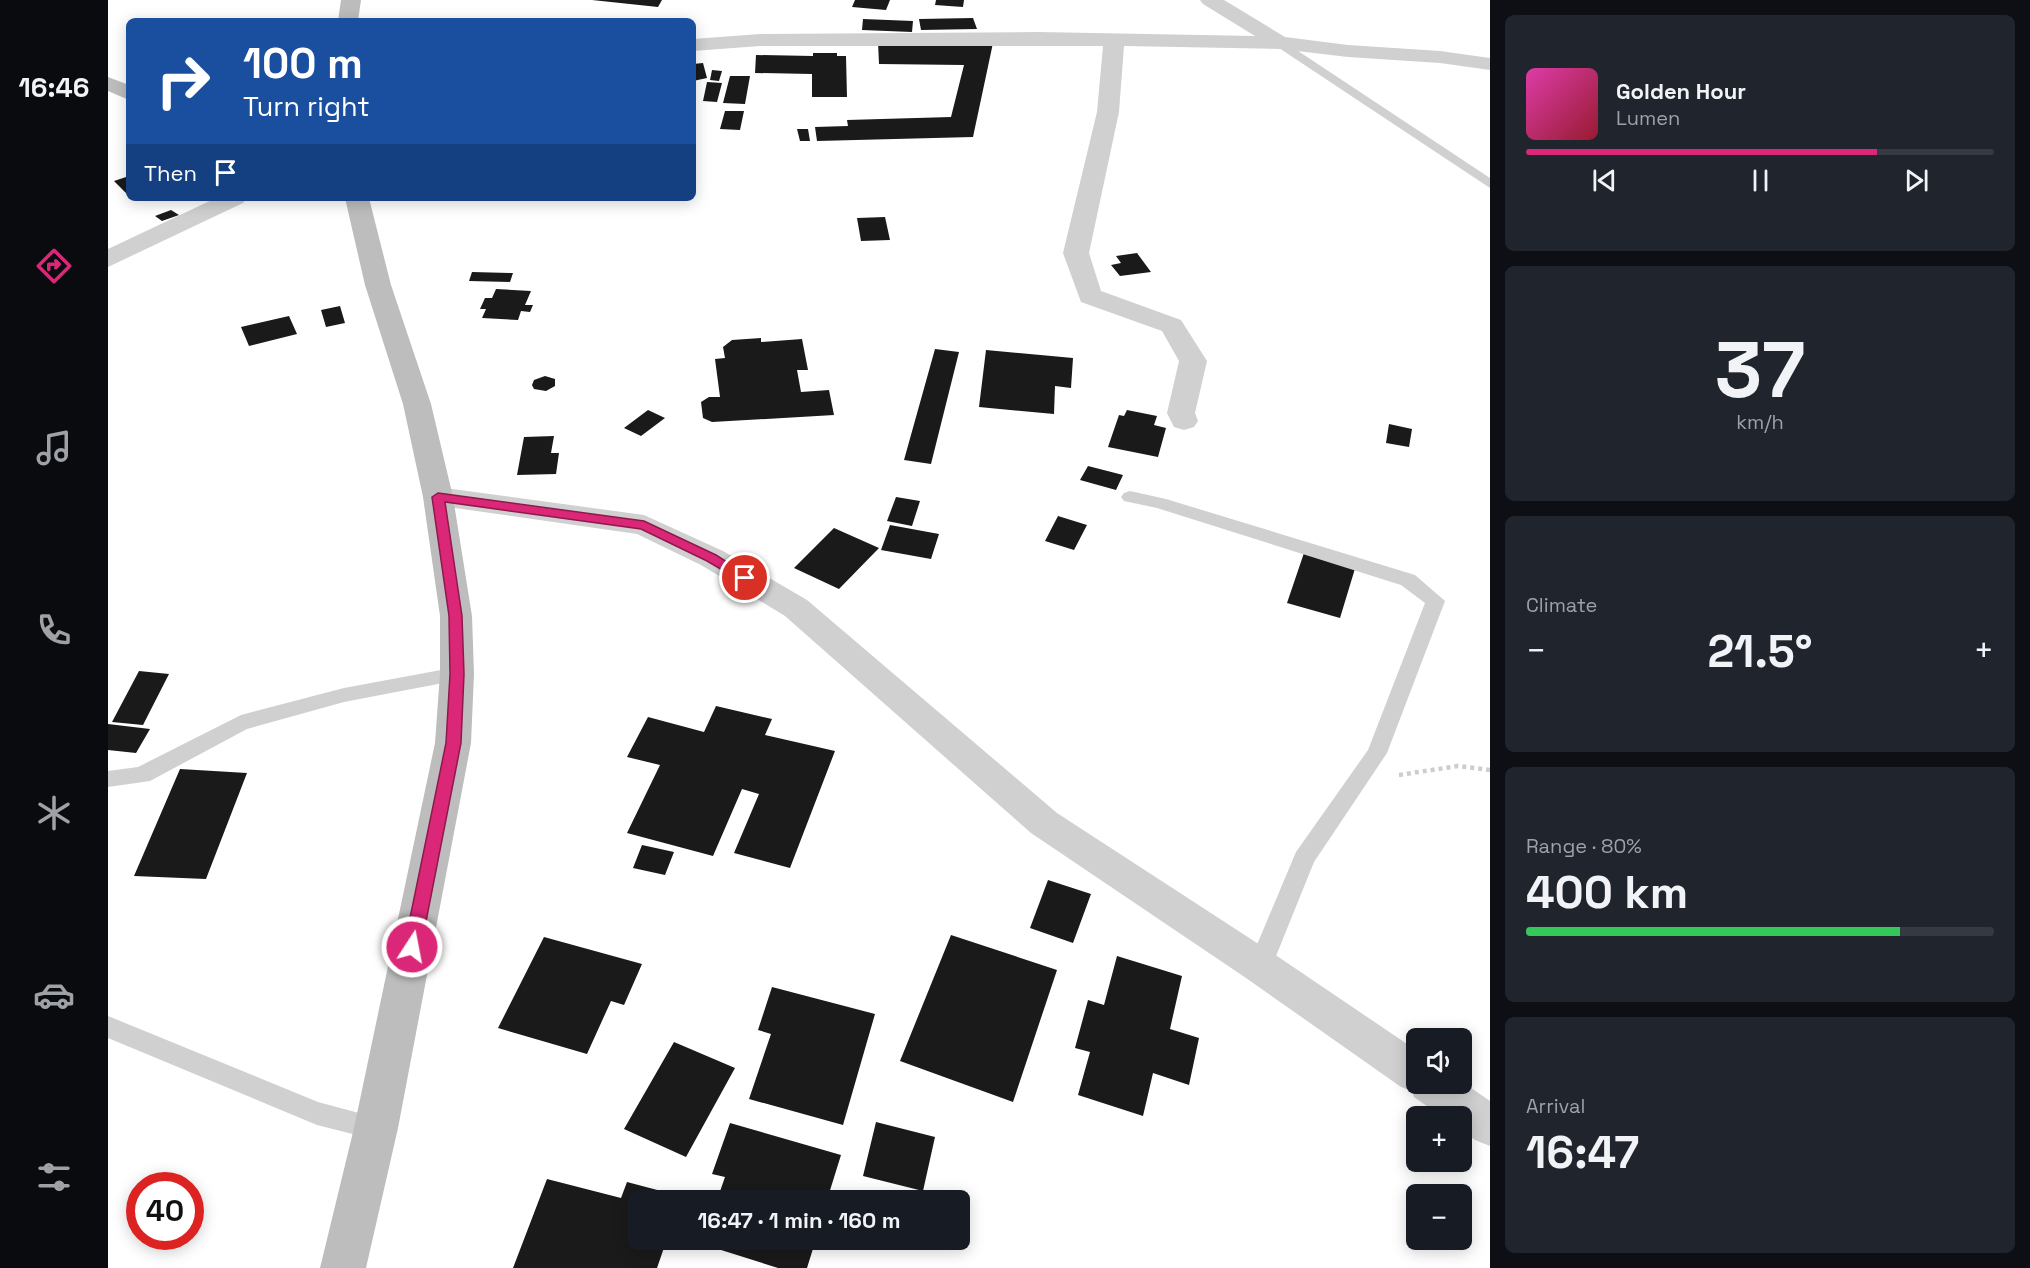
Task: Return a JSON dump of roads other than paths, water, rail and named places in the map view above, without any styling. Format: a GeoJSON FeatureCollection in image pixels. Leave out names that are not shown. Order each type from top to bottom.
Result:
{"type":"FeatureCollection","features":[{"type":"Feature","properties":{"kind":"street"},"geometry":{"type":"LineString","coordinates":[[348,18],[351,0]]}},
{"type":"Feature","properties":{"kind":"street"},"geometry":{"type":"LineString","coordinates":[[1210,0],[1280,43]]}},
{"type":"Feature","properties":{"kind":"street"},"geometry":{"type":"LineString","coordinates":[[696,45],[772,40],[1038,38],[1280,43],[1348,51],[1440,57],[1490,64]]}},
{"type":"Feature","properties":{"kind":"street"},"geometry":{"type":"LineString","coordinates":[[1114,40],[1108,112],[1076,252],[1090,296],[1172,326],[1193,361],[1181,413],[1184,421]]}},
{"type":"Feature","properties":{"kind":"street"},"geometry":{"type":"LineString","coordinates":[[108,82],[126,91]]}},
{"type":"Feature","properties":{"kind":"street"},"geometry":{"type":"LineString","coordinates":[[108,259],[229,201]]}},
{"type":"Feature","properties":{"kind":"street"},"geometry":{"type":"LineString","coordinates":[[343,1268],[376,1128],[453,743],[457,674],[456,616],[438,497],[417,404],[378,285],[358,201]]}},
{"type":"Feature","properties":{"kind":"street"},"geometry":{"type":"LineString","coordinates":[[438,497],[644,525],[711,558],[796,608],[1044,823],[1260,966],[1406,1067]]}},
{"type":"Feature","properties":{"kind":"street"},"geometry":{"type":"LineString","coordinates":[[1445,1094],[1490,1126]]}},
{"type":"Feature","properties":{"kind":"lane"},"geometry":{"type":"LineString","coordinates":[[1280,43],[1490,184]]}},
{"type":"Feature","properties":{"kind":"lane"},"geometry":{"type":"LineString","coordinates":[[1130,497],[1160,503],[1408,580],[1435,601],[1377,753],[1304,858],[1260,966]]}},
{"type":"Feature","properties":{"kind":"lane"},"geometry":{"type":"LineString","coordinates":[[108,779],[142,776],[242,723],[344,695],[457,674]]}},
{"type":"Feature","properties":{"kind":"lane"},"geometry":{"type":"LineString","coordinates":[[108,1027],[317,1113],[376,1128]]}}]}
